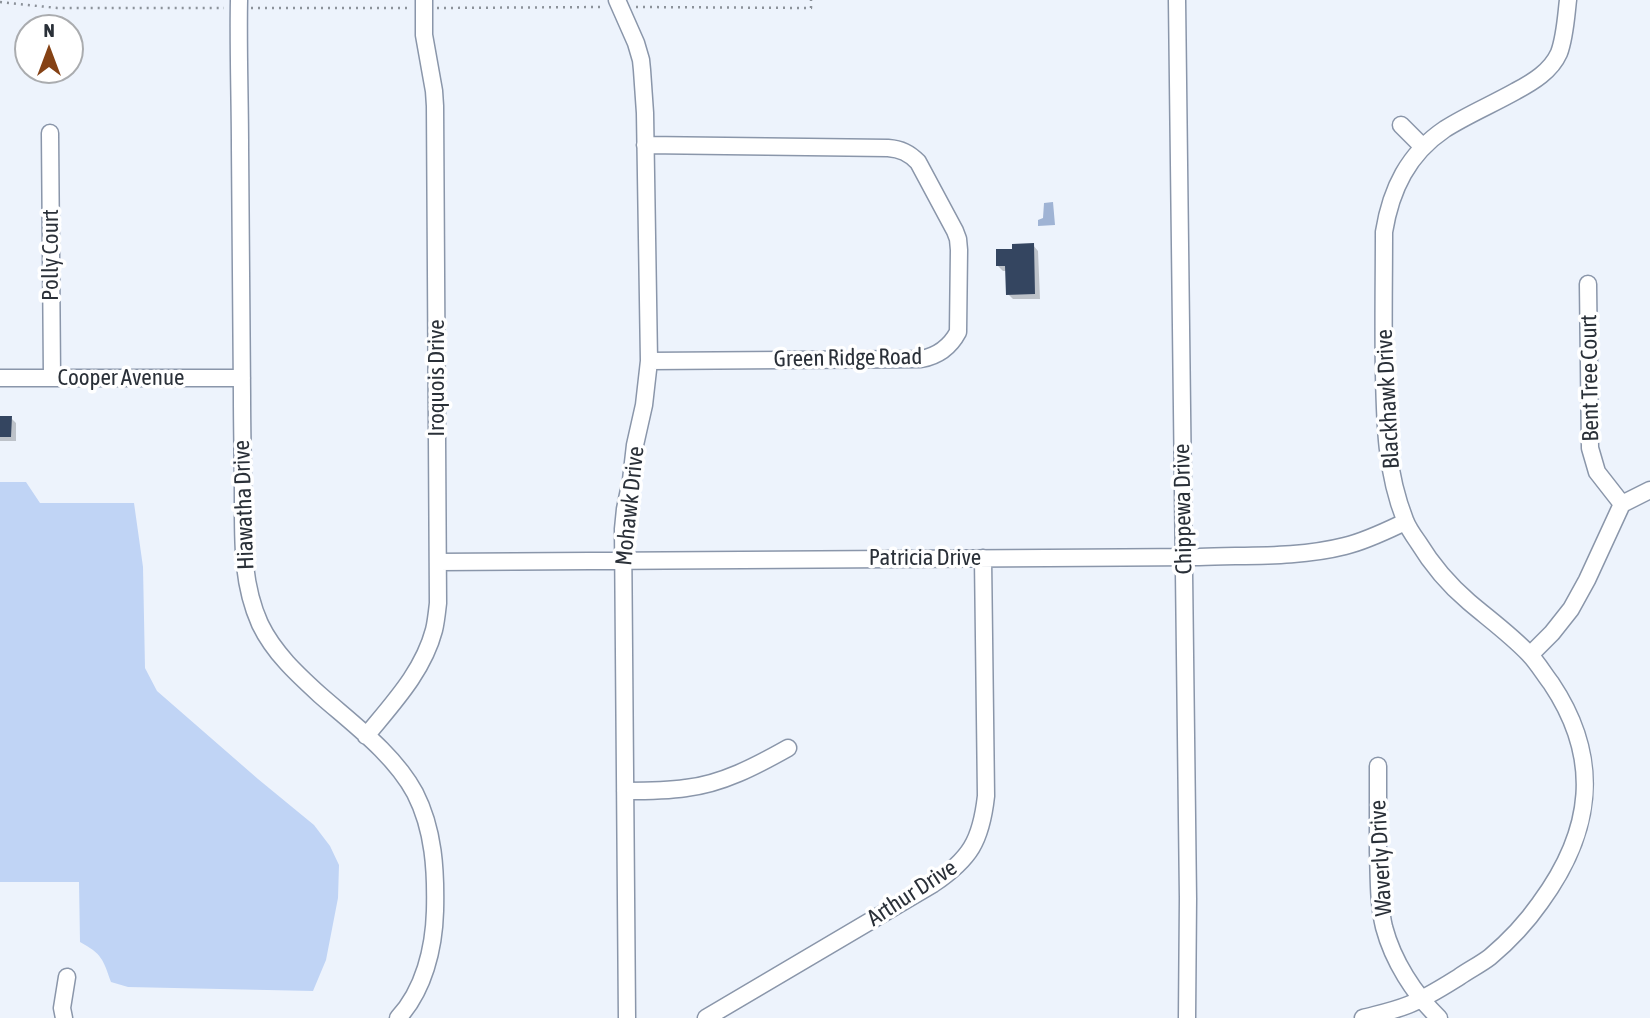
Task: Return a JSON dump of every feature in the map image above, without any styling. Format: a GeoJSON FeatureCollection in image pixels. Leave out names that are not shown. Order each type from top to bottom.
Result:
{"type":"FeatureCollection","features":[{"type":"Feature","properties":{"kind":"street","name":"Chippewa Drive"},"geometry":{"type":"LineString","coordinates":[[1177,0],[1188,898],[1187,1018]]}},
{"type":"Feature","properties":{"kind":"street","name":"Blackhawk Drive"},"geometry":{"type":"LineString","coordinates":[[1363,1018],[1391,1011],[1422,998],[1489,957],[1524,925],[1569,858],[1583,816],[1585,769],[1579,740],[1569,714],[1552,684],[1530,655],[1450,584],[1424,554],[1405,522],[1389,465],[1386,442],[1384,354],[1384,232],[1394,192],[1407,167],[1423,147],[1446,129],[1532,83],[1549,69],[1559,53],[1568,0]]}},
{"type":"Feature","properties":{"kind":"street","name":"Hiawatha Drive"},"geometry":{"type":"LineString","coordinates":[[246,4],[242,378],[244,564],[255,610],[269,640],[288,665],[399,770],[415,793],[426,822],[433,855],[435,914],[431,949],[420,982],[398,1018]]}},
{"type":"Feature","properties":{"kind":"street","name":"Mohawk Drive"},"geometry":{"type":"LineString","coordinates":[[611,4],[636,43],[641,60],[649,361],[625,509],[622,561],[627,1018]]}},
{"type":"Feature","properties":{"kind":"street","name":"Iroquois Drive"},"geometry":{"type":"LineString","coordinates":[[366,736],[403,690],[421,662],[433,631],[438,603],[435,91],[424,35],[423,5]]}},
{"type":"Feature","properties":{"kind":"street"},"geometry":{"type":"LineString","coordinates":[[1401,125],[1423,147]]}},
{"type":"Feature","properties":{"kind":"street","name":"Polly Court"},"geometry":{"type":"LineString","coordinates":[[50,133],[52,377]]}},
{"type":"Feature","properties":{"kind":"street","name":"Green Ridge Road"},"geometry":{"type":"LineString","coordinates":[[645,145],[901,150],[918,162],[955,231],[959,250],[958,332],[947,348],[932,356],[921,359],[649,361]]}},
{"type":"Feature","properties":{"kind":"street","name":"Bent Tree Court"},"geometry":{"type":"LineString","coordinates":[[1588,284],[1590,448],[1597,472],[1622,504]]}},
{"type":"Feature","properties":{"kind":"street","name":"Cooper Avenue"},"geometry":{"type":"LineString","coordinates":[[0,378],[242,378]]}},
{"type":"Feature","properties":{"kind":"street"},"geometry":{"type":"LineString","coordinates":[[1530,655],[1571,609],[1622,504],[1650,490]]}},
{"type":"Feature","properties":{"kind":"street","name":"Patricia Drive"},"geometry":{"type":"LineString","coordinates":[[438,562],[1301,554],[1321,552],[1358,542],[1405,522]]}},
{"type":"Feature","properties":{"kind":"street","name":"Arthur Drive"},"geometry":{"type":"LineString","coordinates":[[706,1018],[933,884],[959,865],[972,848],[983,819],[986,796],[983,558]]}},
{"type":"Feature","properties":{"kind":"street"},"geometry":{"type":"LineString","coordinates":[[625,791],[673,790],[704,785],[750,768],[788,748]]}},
{"type":"Feature","properties":{"kind":"street","name":"Waverly Drive"},"geometry":{"type":"LineString","coordinates":[[1378,766],[1378,883],[1382,915],[1394,956],[1412,986],[1439,1018]]}},
{"type":"Feature","properties":{"kind":"street"},"geometry":{"type":"LineString","coordinates":[[64,1018],[62,1008],[67,977]]}},
{"type":"Feature","properties":{"kind":"path"},"geometry":{"type":"LineString","coordinates":[[640,7],[811,8],[811,0]]}},
{"type":"Feature","properties":{"kind":"path"},"geometry":{"type":"LineString","coordinates":[[0,2],[57,8],[224,8]]}},
{"type":"Feature","properties":{"kind":"path"},"geometry":{"type":"LineString","coordinates":[[246,4],[611,4]]}},
{"type":"Feature","properties":{"kind":"shaded area"},"geometry":{"type":"Polygon","coordinates":[[[1053,202],[1055,225],[1038,226],[1038,220],[1043,218],[1044,203],[1053,202]]]}},
{"type":"Feature","properties":{"kind":"shaded area"},"geometry":{"type":"Polygon","coordinates":[[[0,482],[26,482],[40,503],[134,503],[143,567],[145,668],[157,691],[314,825],[330,846],[339,865],[338,898],[326,960],[313,991],[128,987],[111,982],[101,958],[80,942],[79,882],[0,882],[0,482]]]}},
{"type":"Feature","properties":{"kind":"building"},"geometry":{"type":"Polygon","coordinates":[[[1034,243],[1035,294],[1006,295],[1005,266],[996,266],[996,249],[1012,249],[1012,244],[1034,243]]]}},
{"type":"Feature","properties":{"kind":"building"},"geometry":{"type":"Polygon","coordinates":[[[0,416],[12,416],[11,437],[0,437],[0,416]]]}}]}
